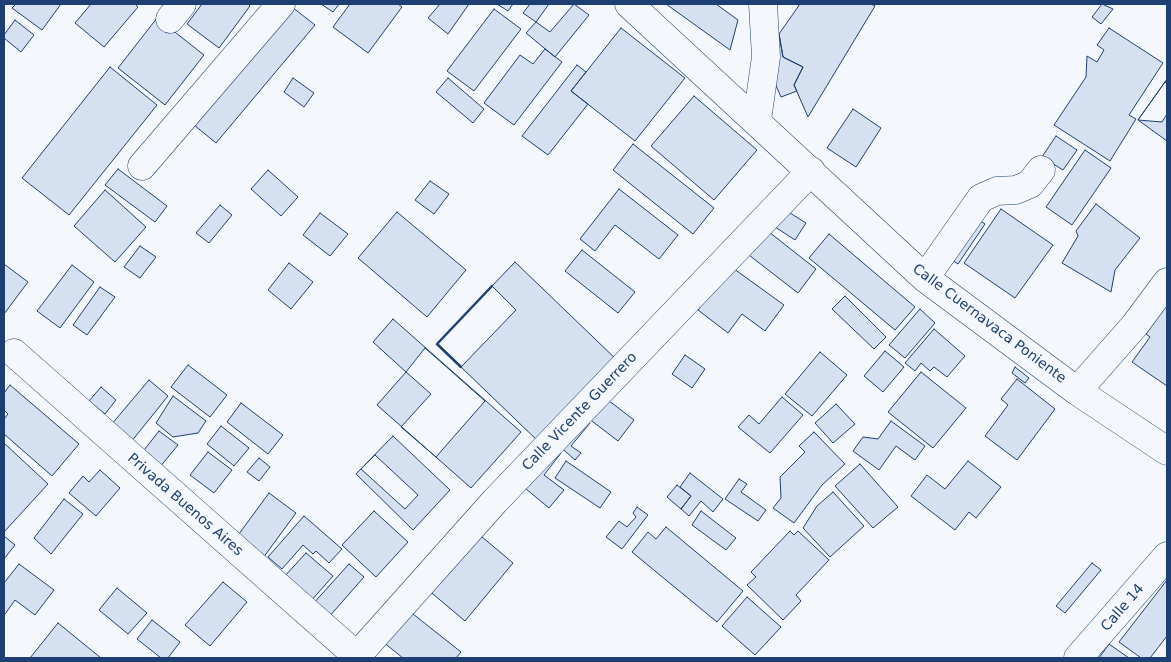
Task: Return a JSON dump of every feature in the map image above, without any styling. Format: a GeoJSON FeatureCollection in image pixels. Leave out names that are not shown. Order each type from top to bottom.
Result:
{"type":"FeatureCollection","features":[{"type":"Feature","properties":{"kind":"street"},"geometry":{"type":"LineString","coordinates":[[142,166],[281,4]]}},
{"type":"Feature","properties":{"kind":"street","name":"Calle Cuernavaca Poniente"},"geometry":{"type":"LineString","coordinates":[[630,4],[925,278],[1077,391],[1167,451]]}},
{"type":"Feature","properties":{"kind":"street"},"geometry":{"type":"LineString","coordinates":[[757,120],[766,57],[763,4]]}},
{"type":"Feature","properties":{"kind":"street"},"geometry":{"type":"LineString","coordinates":[[925,278],[981,198],[997,191],[1016,190],[1030,184],[1041,170]]}},
{"type":"Feature","properties":{"kind":"street","name":"Calle Vicente Guerrero"},"geometry":{"type":"LineString","coordinates":[[356,657],[495,501],[811,171]]}},
{"type":"Feature","properties":{"kind":"street"},"geometry":{"type":"LineString","coordinates":[[1077,391],[1135,325],[1167,282]]}},
{"type":"Feature","properties":{"kind":"street","name":"Privada Buenos Aires"},"geometry":{"type":"LineString","coordinates":[[14,353],[356,657]]}},
{"type":"Feature","properties":{"kind":"street","name":"Calle 14"},"geometry":{"type":"LineString","coordinates":[[1078,658],[1167,556]]}},
{"type":"Feature","properties":{"kind":"building"},"geometry":{"type":"Polygon","coordinates":[[[16,4],[61,4],[42,30],[12,8],[16,4]]]}},
{"type":"Feature","properties":{"kind":"building"},"geometry":{"type":"Polygon","coordinates":[[[91,4],[135,4],[138,7],[104,47],[75,23],[91,4]]]}},
{"type":"Feature","properties":{"kind":"building"},"geometry":{"type":"Polygon","coordinates":[[[202,4],[248,4],[250,6],[219,48],[187,24],[202,4]]]}},
{"type":"Feature","properties":{"kind":"building"},"geometry":{"type":"Polygon","coordinates":[[[321,4],[339,4],[333,12],[321,4]]]}},
{"type":"Feature","properties":{"kind":"building"},"geometry":{"type":"Polygon","coordinates":[[[350,4],[398,4],[402,7],[368,53],[333,27],[350,4]]]}},
{"type":"Feature","properties":{"kind":"building"},"geometry":{"type":"Polygon","coordinates":[[[440,4],[469,4],[448,34],[428,18],[440,4]]]}},
{"type":"Feature","properties":{"kind":"building"},"geometry":{"type":"Polygon","coordinates":[[[497,4],[513,4],[508,11],[497,4]]]}},
{"type":"Feature","properties":{"kind":"building"},"geometry":{"type":"Polygon","coordinates":[[[530,4],[549,4],[536,22],[523,13],[530,4]]]}},
{"type":"Feature","properties":{"kind":"building"},"geometry":{"type":"Polygon","coordinates":[[[574,4],[589,15],[555,57],[526,33],[536,22],[550,32],[574,4]]]}},
{"type":"Feature","properties":{"kind":"building"},"geometry":{"type":"Polygon","coordinates":[[[666,4],[716,4],[738,20],[730,50],[666,4]]]}},
{"type":"Feature","properties":{"kind":"building"},"geometry":{"type":"Polygon","coordinates":[[[800,4],[871,4],[875,6],[808,117],[794,85],[803,67],[783,57],[779,34],[800,4]]]}},
{"type":"Feature","properties":{"kind":"building"},"geometry":{"type":"Polygon","coordinates":[[[1102,4],[1113,9],[1101,24],[1092,17],[1102,4]]]}},
{"type":"Feature","properties":{"kind":"building"},"geometry":{"type":"Polygon","coordinates":[[[292,7],[315,25],[216,143],[194,125],[292,7]]]}},
{"type":"Feature","properties":{"kind":"building"},"geometry":{"type":"Polygon","coordinates":[[[494,9],[521,29],[474,91],[447,71],[494,9]]]}},
{"type":"Feature","properties":{"kind":"building"},"geometry":{"type":"Polygon","coordinates":[[[157,18],[204,55],[165,105],[118,68],[157,18]]]}},
{"type":"Feature","properties":{"kind":"building"},"geometry":{"type":"Polygon","coordinates":[[[15,20],[34,35],[21,52],[4,38],[4,35],[15,20]]]}},
{"type":"Feature","properties":{"kind":"building"},"geometry":{"type":"Polygon","coordinates":[[[621,28],[685,78],[635,141],[571,91],[621,28]]]}},
{"type":"Feature","properties":{"kind":"building"},"geometry":{"type":"Polygon","coordinates":[[[1109,28],[1163,63],[1129,115],[1136,119],[1110,161],[1054,125],[1086,77],[1087,56],[1097,62],[1104,50],[1097,45],[1109,28]]]}},
{"type":"Feature","properties":{"kind":"building"},"geometry":{"type":"Polygon","coordinates":[[[779,34],[783,57],[803,67],[794,85],[797,91],[781,97],[769,70],[768,35],[779,34]]]}},
{"type":"Feature","properties":{"kind":"building"},"geometry":{"type":"Polygon","coordinates":[[[545,49],[562,62],[514,125],[484,103],[520,55],[533,64],[545,49]]]}},
{"type":"Feature","properties":{"kind":"building"},"geometry":{"type":"Polygon","coordinates":[[[577,65],[586,72],[571,91],[588,104],[548,155],[522,136],[577,65]]]}},
{"type":"Feature","properties":{"kind":"building"},"geometry":{"type":"Polygon","coordinates":[[[110,67],[157,105],[69,215],[22,178],[110,67]]]}},
{"type":"Feature","properties":{"kind":"building"},"geometry":{"type":"Polygon","coordinates":[[[293,78],[314,93],[304,107],[284,92],[293,78]]]}},
{"type":"Feature","properties":{"kind":"building"},"geometry":{"type":"Polygon","coordinates":[[[448,78],[484,109],[473,123],[436,92],[448,78]]]}},
{"type":"Feature","properties":{"kind":"building"},"geometry":{"type":"Polygon","coordinates":[[[1167,79],[1167,141],[1138,120],[1167,79]]]}},
{"type":"Feature","properties":{"kind":"building"},"geometry":{"type":"Polygon","coordinates":[[[1165,82],[1167,84],[1167,114],[1162,122],[1138,120],[1165,82]]]}},
{"type":"Feature","properties":{"kind":"building"},"geometry":{"type":"Polygon","coordinates":[[[694,96],[757,150],[714,200],[651,146],[694,96]]]}},
{"type":"Feature","properties":{"kind":"building"},"geometry":{"type":"Polygon","coordinates":[[[853,109],[881,128],[856,167],[827,148],[853,109]]]}},
{"type":"Feature","properties":{"kind":"building"},"geometry":{"type":"Polygon","coordinates":[[[1056,136],[1077,150],[1063,170],[1042,157],[1056,136]]]}},
{"type":"Feature","properties":{"kind":"building"},"geometry":{"type":"Polygon","coordinates":[[[633,144],[714,208],[693,234],[613,170],[633,144]]]}},
{"type":"Feature","properties":{"kind":"building"},"geometry":{"type":"Polygon","coordinates":[[[1085,150],[1111,168],[1072,225],[1046,207],[1085,150]]]}},
{"type":"Feature","properties":{"kind":"building"},"geometry":{"type":"Polygon","coordinates":[[[118,169],[167,206],[155,222],[105,185],[118,169]]]}},
{"type":"Feature","properties":{"kind":"building"},"geometry":{"type":"Polygon","coordinates":[[[268,170],[298,197],[281,216],[251,189],[268,170]]]}},
{"type":"Feature","properties":{"kind":"building"},"geometry":{"type":"Polygon","coordinates":[[[430,181],[449,194],[434,214],[415,200],[430,181]]]}},
{"type":"Feature","properties":{"kind":"building"},"geometry":{"type":"Polygon","coordinates":[[[619,189],[678,235],[659,259],[615,225],[595,251],[580,239],[619,189]]]}},
{"type":"Feature","properties":{"kind":"building"},"geometry":{"type":"Polygon","coordinates":[[[105,190],[146,227],[115,262],[74,226],[105,190]]]}},
{"type":"Feature","properties":{"kind":"building"},"geometry":{"type":"Polygon","coordinates":[[[1096,204],[1140,238],[1115,270],[1111,292],[1062,263],[1078,236],[1076,231],[1096,204]]]}},
{"type":"Feature","properties":{"kind":"building"},"geometry":{"type":"Polygon","coordinates":[[[220,205],[232,215],[209,243],[196,233],[220,205]]]}},
{"type":"Feature","properties":{"kind":"building"},"geometry":{"type":"Polygon","coordinates":[[[782,208],[806,223],[795,240],[772,225],[782,208]]]}},
{"type":"Feature","properties":{"kind":"building"},"geometry":{"type":"Polygon","coordinates":[[[1001,209],[1053,245],[1015,298],[964,263],[1001,209]]]}},
{"type":"Feature","properties":{"kind":"building"},"geometry":{"type":"Polygon","coordinates":[[[397,212],[466,270],[427,317],[358,258],[397,212]]]}},
{"type":"Feature","properties":{"kind":"building"},"geometry":{"type":"Polygon","coordinates":[[[320,213],[348,234],[330,256],[303,235],[320,213]]]}},
{"type":"Feature","properties":{"kind":"building"},"geometry":{"type":"Polygon","coordinates":[[[973,216],[985,224],[958,264],[946,256],[973,216]]]}},
{"type":"Feature","properties":{"kind":"building"},"geometry":{"type":"Polygon","coordinates":[[[764,228],[816,269],[798,293],[745,252],[764,228]]]}},
{"type":"Feature","properties":{"kind":"building"},"geometry":{"type":"Polygon","coordinates":[[[829,234],[915,307],[895,330],[809,258],[829,234]]]}},
{"type":"Feature","properties":{"kind":"building"},"geometry":{"type":"Polygon","coordinates":[[[140,246],[156,257],[140,278],[124,267],[140,246]]]}},
{"type":"Feature","properties":{"kind":"building"},"geometry":{"type":"Polygon","coordinates":[[[582,250],[635,292],[618,313],[565,271],[582,250]]]}},
{"type":"Feature","properties":{"kind":"building"},"geometry":{"type":"Polygon","coordinates":[[[515,262],[620,363],[541,444],[461,367],[516,310],[492,286],[515,262]]]}},
{"type":"Feature","properties":{"kind":"building"},"geometry":{"type":"Polygon","coordinates":[[[289,263],[313,282],[291,309],[268,290],[289,263]]]}},
{"type":"Feature","properties":{"kind":"building"},"geometry":{"type":"Polygon","coordinates":[[[4,264],[28,282],[4,314],[4,264]]]}},
{"type":"Feature","properties":{"kind":"building"},"geometry":{"type":"Polygon","coordinates":[[[72,265],[94,282],[60,328],[37,311],[72,265]]]}},
{"type":"Feature","properties":{"kind":"building"},"geometry":{"type":"Polygon","coordinates":[[[730,266],[784,305],[765,331],[742,314],[728,333],[698,310],[730,266]]]}},
{"type":"Feature","properties":{"kind":"building"},"geometry":{"type":"Polygon","coordinates":[[[100,287],[115,297],[87,335],[73,325],[100,287]]]}},
{"type":"Feature","properties":{"kind":"building"},"geometry":{"type":"Polygon","coordinates":[[[845,296],[886,337],[874,349],[832,309],[845,296]]]}},
{"type":"Feature","properties":{"kind":"building"},"geometry":{"type":"Polygon","coordinates":[[[1167,304],[1167,386],[1132,362],[1150,337],[1146,334],[1167,304]]]}},
{"type":"Feature","properties":{"kind":"building"},"geometry":{"type":"Polygon","coordinates":[[[920,309],[935,323],[905,358],[889,345],[920,309]]]}},
{"type":"Feature","properties":{"kind":"building"},"geometry":{"type":"Polygon","coordinates":[[[393,319],[521,432],[471,488],[377,405],[406,372],[373,342],[393,319]]]}},
{"type":"Feature","properties":{"kind":"building"},"geometry":{"type":"Polygon","coordinates":[[[934,329],[965,356],[947,377],[934,367],[930,371],[921,363],[915,371],[905,363],[934,329]]]}},
{"type":"Feature","properties":{"kind":"building"},"geometry":{"type":"Polygon","coordinates":[[[425,348],[485,401],[436,457],[401,427],[431,394],[406,372],[425,348]]]}},
{"type":"Feature","properties":{"kind":"building"},"geometry":{"type":"Polygon","coordinates":[[[885,351],[904,367],[883,392],[864,376],[885,351]]]}},
{"type":"Feature","properties":{"kind":"building"},"geometry":{"type":"Polygon","coordinates":[[[820,352],[847,375],[812,416],[785,394],[820,352]]]}},
{"type":"Feature","properties":{"kind":"building"},"geometry":{"type":"Polygon","coordinates":[[[685,355],[705,369],[692,388],[672,374],[685,355]]]}},
{"type":"Feature","properties":{"kind":"building"},"geometry":{"type":"Polygon","coordinates":[[[188,365],[227,395],[210,417],[171,387],[188,365]]]}},
{"type":"Feature","properties":{"kind":"building"},"geometry":{"type":"Polygon","coordinates":[[[1015,367],[1029,378],[1025,383],[1012,373],[1015,367]]]}},
{"type":"Feature","properties":{"kind":"building"},"geometry":{"type":"Polygon","coordinates":[[[921,372],[966,408],[933,448],[888,412],[921,372]]]}},
{"type":"Feature","properties":{"kind":"building"},"geometry":{"type":"Polygon","coordinates":[[[1017,379],[1055,409],[1017,460],[985,436],[1008,405],[1001,399],[1017,379]]]}},
{"type":"Feature","properties":{"kind":"building"},"geometry":{"type":"Polygon","coordinates":[[[149,380],[168,396],[131,442],[111,425],[149,380]]]}},
{"type":"Feature","properties":{"kind":"building"},"geometry":{"type":"Polygon","coordinates":[[[10,385],[79,444],[52,476],[4,434],[4,419],[8,414],[4,410],[4,393],[10,385]]]}},
{"type":"Feature","properties":{"kind":"building"},"geometry":{"type":"Polygon","coordinates":[[[101,387],[116,400],[105,414],[89,401],[101,387]]]}},
{"type":"Feature","properties":{"kind":"building"},"geometry":{"type":"Polygon","coordinates":[[[173,396],[206,421],[198,433],[173,437],[156,423],[173,396]]]}},
{"type":"Feature","properties":{"kind":"building"},"geometry":{"type":"Polygon","coordinates":[[[604,397],[634,420],[618,441],[588,418],[604,397]]]}},
{"type":"Feature","properties":{"kind":"building"},"geometry":{"type":"Polygon","coordinates":[[[782,397],[803,415],[770,453],[738,427],[749,415],[759,424],[782,397]]]}},
{"type":"Feature","properties":{"kind":"building"},"geometry":{"type":"Polygon","coordinates":[[[241,403],[283,435],[268,454],[227,422],[241,403]]]}},
{"type":"Feature","properties":{"kind":"building"},"geometry":{"type":"Polygon","coordinates":[[[836,404],[855,424],[833,443],[815,423],[836,404]]]}},
{"type":"Feature","properties":{"kind":"building"},"geometry":{"type":"Polygon","coordinates":[[[580,415],[590,423],[571,446],[581,453],[575,460],[557,444],[580,415]]]}},
{"type":"Feature","properties":{"kind":"building"},"geometry":{"type":"Polygon","coordinates":[[[891,421],[925,446],[915,460],[896,446],[879,470],[853,451],[863,437],[878,439],[891,421]]]}},
{"type":"Feature","properties":{"kind":"building"},"geometry":{"type":"Polygon","coordinates":[[[221,426],[249,448],[234,466],[207,444],[221,426]]]}},
{"type":"Feature","properties":{"kind":"building"},"geometry":{"type":"Polygon","coordinates":[[[159,431],[178,445],[159,468],[141,454],[159,431]]]}},
{"type":"Feature","properties":{"kind":"building"},"geometry":{"type":"Polygon","coordinates":[[[814,432],[845,464],[822,485],[794,523],[773,508],[781,498],[780,477],[805,452],[799,446],[814,432]]]}},
{"type":"Feature","properties":{"kind":"building"},"geometry":{"type":"Polygon","coordinates":[[[393,436],[450,490],[413,530],[356,474],[393,436]]]}},
{"type":"Feature","properties":{"kind":"building"},"geometry":{"type":"Polygon","coordinates":[[[4,443],[48,484],[4,532],[4,443]]]}},
{"type":"Feature","properties":{"kind":"building"},"geometry":{"type":"Polygon","coordinates":[[[552,446],[561,453],[544,475],[564,490],[549,508],[520,484],[552,446]]]}},
{"type":"Feature","properties":{"kind":"building"},"geometry":{"type":"Polygon","coordinates":[[[208,452],[232,470],[214,493],[190,475],[208,452]]]}},
{"type":"Feature","properties":{"kind":"building"},"geometry":{"type":"Polygon","coordinates":[[[375,455],[418,495],[405,509],[361,469],[375,455]]]}},
{"type":"Feature","properties":{"kind":"building"},"geometry":{"type":"Polygon","coordinates":[[[259,458],[270,467],[259,481],[247,472],[259,458]]]}},
{"type":"Feature","properties":{"kind":"building"},"geometry":{"type":"Polygon","coordinates":[[[566,461],[611,492],[600,508],[555,478],[566,461]]]}},
{"type":"Feature","properties":{"kind":"building"},"geometry":{"type":"Polygon","coordinates":[[[968,461],[1001,487],[976,518],[969,512],[955,530],[911,496],[927,475],[945,489],[968,461]]]}},
{"type":"Feature","properties":{"kind":"building"},"geometry":{"type":"Polygon","coordinates":[[[860,464],[898,507],[873,528],[835,486],[860,464]]]}},
{"type":"Feature","properties":{"kind":"building"},"geometry":{"type":"Polygon","coordinates":[[[100,470],[120,488],[96,516],[69,493],[83,476],[89,482],[100,470]]]}},
{"type":"Feature","properties":{"kind":"building"},"geometry":{"type":"Polygon","coordinates":[[[690,473],[723,499],[713,512],[701,501],[689,516],[681,509],[691,496],[680,487],[690,473]]]}},
{"type":"Feature","properties":{"kind":"building"},"geometry":{"type":"Polygon","coordinates":[[[739,479],[747,484],[741,492],[766,510],[758,521],[725,499],[739,479]]]}},
{"type":"Feature","properties":{"kind":"building"},"geometry":{"type":"Polygon","coordinates":[[[677,485],[691,496],[681,509],[667,497],[677,485]]]}},
{"type":"Feature","properties":{"kind":"building"},"geometry":{"type":"Polygon","coordinates":[[[833,492],[864,526],[830,557],[803,528],[817,506],[833,492]]]}},
{"type":"Feature","properties":{"kind":"building"},"geometry":{"type":"Polygon","coordinates":[[[269,493],[296,513],[263,558],[236,538],[269,493]]]}},
{"type":"Feature","properties":{"kind":"building"},"geometry":{"type":"Polygon","coordinates":[[[64,499],[83,514],[51,554],[34,538],[64,499]]]}},
{"type":"Feature","properties":{"kind":"building"},"geometry":{"type":"Polygon","coordinates":[[[637,507],[648,515],[622,549],[606,537],[619,521],[627,527],[636,517],[633,513],[637,507]]]}},
{"type":"Feature","properties":{"kind":"building"},"geometry":{"type":"Polygon","coordinates":[[[374,511],[408,542],[376,577],[342,545],[374,511]]]}},
{"type":"Feature","properties":{"kind":"building"},"geometry":{"type":"Polygon","coordinates":[[[701,511],[736,538],[726,550],[692,525],[701,511]]]}},
{"type":"Feature","properties":{"kind":"building"},"geometry":{"type":"Polygon","coordinates":[[[304,516],[342,549],[329,563],[316,551],[313,554],[303,545],[282,569],[268,557],[304,516]]]}},
{"type":"Feature","properties":{"kind":"building"},"geometry":{"type":"Polygon","coordinates":[[[666,527],[743,591],[717,622],[632,552],[648,532],[656,539],[666,527]]]}},
{"type":"Feature","properties":{"kind":"building"},"geometry":{"type":"Polygon","coordinates":[[[475,531],[513,563],[465,621],[427,589],[475,531]]]}},
{"type":"Feature","properties":{"kind":"building"},"geometry":{"type":"Polygon","coordinates":[[[790,531],[794,535],[798,531],[829,560],[796,595],[801,601],[783,620],[747,585],[756,577],[751,572],[790,531]]]}},
{"type":"Feature","properties":{"kind":"building"},"geometry":{"type":"Polygon","coordinates":[[[4,536],[15,545],[4,559],[4,536]]]}},
{"type":"Feature","properties":{"kind":"building"},"geometry":{"type":"Polygon","coordinates":[[[306,553],[333,576],[310,602],[283,578],[306,553]]]}},
{"type":"Feature","properties":{"kind":"building"},"geometry":{"type":"Polygon","coordinates":[[[1092,563],[1101,570],[1065,613],[1056,606],[1092,563]]]}},
{"type":"Feature","properties":{"kind":"building"},"geometry":{"type":"Polygon","coordinates":[[[19,564],[54,590],[35,615],[15,600],[5,614],[4,612],[4,583],[19,564]]]}},
{"type":"Feature","properties":{"kind":"building"},"geometry":{"type":"Polygon","coordinates":[[[349,564],[364,577],[328,618],[312,605],[349,564]]]}},
{"type":"Feature","properties":{"kind":"building"},"geometry":{"type":"Polygon","coordinates":[[[1167,580],[1167,636],[1150,658],[1141,658],[1119,642],[1167,580]]]}},
{"type":"Feature","properties":{"kind":"building"},"geometry":{"type":"Polygon","coordinates":[[[223,582],[247,602],[210,646],[185,625],[223,582]]]}},
{"type":"Feature","properties":{"kind":"building"},"geometry":{"type":"Polygon","coordinates":[[[117,588],[147,613],[128,634],[99,610],[117,588]]]}},
{"type":"Feature","properties":{"kind":"building"},"geometry":{"type":"Polygon","coordinates":[[[747,597],[781,627],[755,655],[722,626],[747,597]]]}},
{"type":"Feature","properties":{"kind":"building"},"geometry":{"type":"Polygon","coordinates":[[[408,610],[461,652],[456,658],[403,658],[383,642],[408,610]]]}},
{"type":"Feature","properties":{"kind":"building"},"geometry":{"type":"Polygon","coordinates":[[[152,620],[180,642],[168,658],[161,658],[137,639],[152,620]]]}},
{"type":"Feature","properties":{"kind":"building"},"geometry":{"type":"Polygon","coordinates":[[[58,623],[101,658],[30,658],[58,623]]]}},
{"type":"Feature","properties":{"kind":"building"},"geometry":{"type":"Polygon","coordinates":[[[1109,644],[1129,658],[1099,658],[1109,644]]]}},
{"type":"Feature","properties":{"kind":"wall"},"geometry":{"type":"LineString","coordinates":[[461,367],[437,344],[492,286]]}}]}
